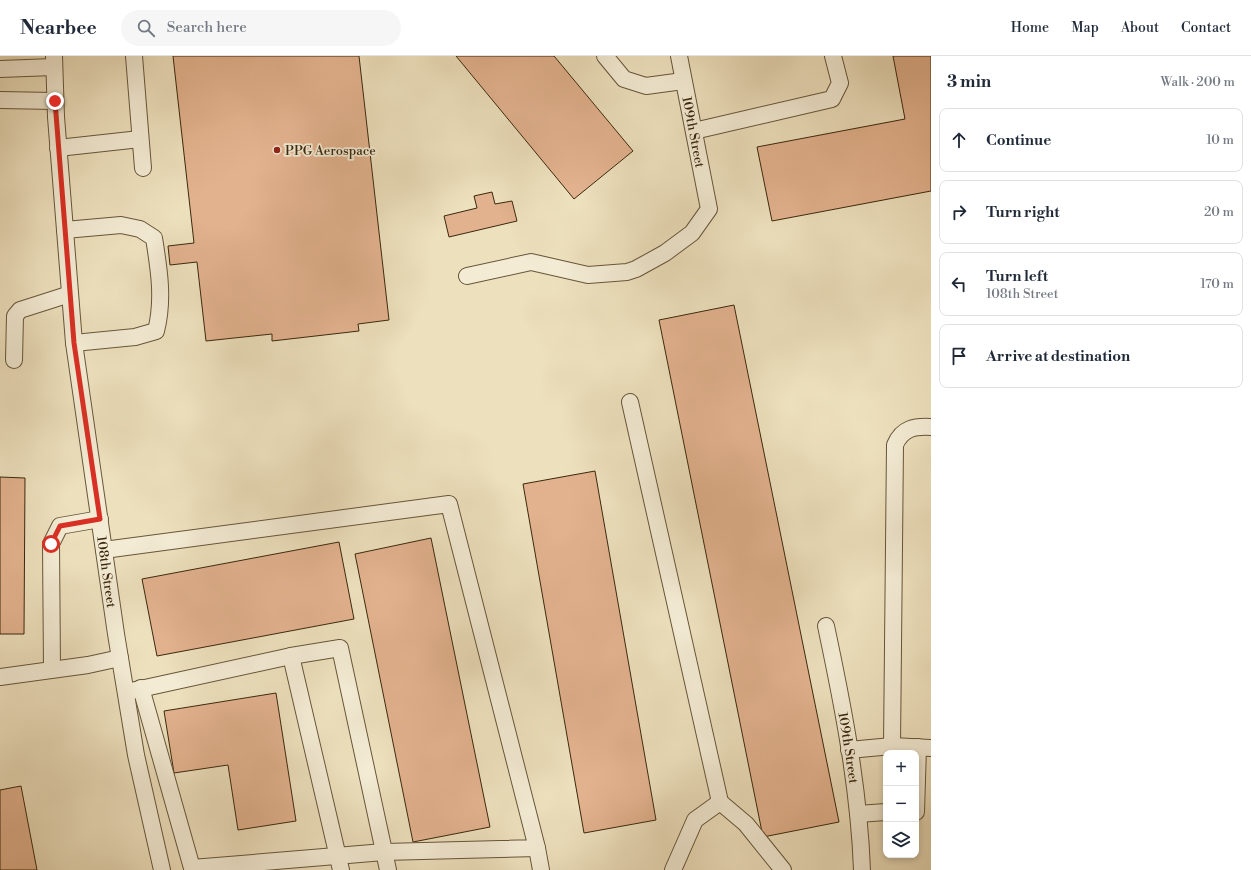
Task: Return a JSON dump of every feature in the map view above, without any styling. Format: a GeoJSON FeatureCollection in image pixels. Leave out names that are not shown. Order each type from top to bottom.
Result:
{"type":"FeatureCollection","features":[{"type":"Feature","properties":{"kind":"street"},"geometry":{"type":"LineString","coordinates":[[134,56],[143,168]]}},
{"type":"Feature","properties":{"kind":"street"},"geometry":{"type":"LineString","coordinates":[[605,56],[624,78],[646,86],[684,81]]}},
{"type":"Feature","properties":{"kind":"street","name":"109th Street"},"geometry":{"type":"LineString","coordinates":[[467,276],[531,262],[588,275],[627,272],[636,269],[665,253],[692,233],[709,209],[679,56]]}},
{"type":"Feature","properties":{"kind":"street"},"geometry":{"type":"LineString","coordinates":[[694,131],[832,99],[840,83],[833,56]]}},
{"type":"Feature","properties":{"kind":"street"},"geometry":{"type":"LineString","coordinates":[[6,69],[54,62]]}},
{"type":"Feature","properties":{"kind":"street","name":"108th Street"},"geometry":{"type":"LineString","coordinates":[[54,62],[58,148],[74,343],[120,658],[136,755],[162,870]]}},
{"type":"Feature","properties":{"kind":"street"},"geometry":{"type":"LineString","coordinates":[[5,100],[55,101]]}},
{"type":"Feature","properties":{"kind":"street"},"geometry":{"type":"LineString","coordinates":[[58,148],[140,139]]}},
{"type":"Feature","properties":{"kind":"street"},"geometry":{"type":"LineString","coordinates":[[65,230],[121,225],[140,229],[154,238],[159,267],[161,311],[156,331],[135,337],[74,343]]}},
{"type":"Feature","properties":{"kind":"street"},"geometry":{"type":"LineString","coordinates":[[14,360],[15,316],[20,310],[70,294]]}},
{"type":"Feature","properties":{"kind":"street"},"geometry":{"type":"LineString","coordinates":[[630,402],[720,802],[746,824],[783,870]]}},
{"type":"Feature","properties":{"kind":"street"},"geometry":{"type":"LineString","coordinates":[[892,746],[895,445],[898,437],[911,428],[931,427]]}},
{"type":"Feature","properties":{"kind":"street"},"geometry":{"type":"LineString","coordinates":[[104,550],[449,504],[537,848],[541,870]]}},
{"type":"Feature","properties":{"kind":"street"},"geometry":{"type":"LineString","coordinates":[[52,668],[51,544],[60,526],[100,519]]}},
{"type":"Feature","properties":{"kind":"street","name":"109th Street"},"geometry":{"type":"LineString","coordinates":[[826,626],[844,710],[861,830],[862,870]]}},
{"type":"Feature","properties":{"kind":"street"},"geometry":{"type":"LineString","coordinates":[[126,692],[291,656],[340,648],[388,870]]}},
{"type":"Feature","properties":{"kind":"street"},"geometry":{"type":"LineString","coordinates":[[291,656],[339,863]]}},
{"type":"Feature","properties":{"kind":"street"},"geometry":{"type":"LineString","coordinates":[[0,677],[52,668],[88,665],[120,658]]}},
{"type":"Feature","properties":{"kind":"street"},"geometry":{"type":"LineString","coordinates":[[141,688],[192,868],[339,863],[384,852],[537,848]]}},
{"type":"Feature","properties":{"kind":"street"},"geometry":{"type":"LineString","coordinates":[[849,750],[892,746],[924,747],[919,788]]}},
{"type":"Feature","properties":{"kind":"street"},"geometry":{"type":"LineString","coordinates":[[673,870],[695,820],[720,802]]}},
{"type":"Feature","properties":{"kind":"street"},"geometry":{"type":"LineString","coordinates":[[858,814],[883,812]]}},
{"type":"Feature","properties":{"kind":"street"},"geometry":{"type":"LineString","coordinates":[[919,812],[931,812]]}},
{"type":"Feature","properties":{"kind":"building","name":"PPG Aerospace"},"geometry":{"type":"Polygon","coordinates":[[[173,56],[359,56],[389,320],[358,324],[359,331],[272,341],[272,334],[206,341],[197,262],[170,265],[168,246],[194,243],[173,56]]]}},
{"type":"Feature","properties":{"kind":"building"},"geometry":{"type":"Polygon","coordinates":[[[456,56],[554,56],[633,151],[574,199],[456,56]]]}},
{"type":"Feature","properties":{"kind":"building"},"geometry":{"type":"Polygon","coordinates":[[[893,56],[931,56],[931,191],[772,221],[757,147],[905,119],[893,56]]]}},
{"type":"Feature","properties":{"kind":"building"},"geometry":{"type":"Polygon","coordinates":[[[492,192],[495,204],[512,201],[517,221],[449,237],[444,216],[477,208],[474,196],[492,192]]]}},
{"type":"Feature","properties":{"kind":"building"},"geometry":{"type":"Polygon","coordinates":[[[734,305],[839,822],[763,837],[659,320],[734,305]]]}},
{"type":"Feature","properties":{"kind":"building"},"geometry":{"type":"Polygon","coordinates":[[[595,471],[656,820],[584,833],[523,484],[595,471]]]}},
{"type":"Feature","properties":{"kind":"building"},"geometry":{"type":"Polygon","coordinates":[[[0,477],[25,478],[24,634],[0,634],[0,477]]]}},
{"type":"Feature","properties":{"kind":"building"},"geometry":{"type":"Polygon","coordinates":[[[431,538],[490,827],[413,842],[355,554],[431,538]]]}},
{"type":"Feature","properties":{"kind":"building"},"geometry":{"type":"Polygon","coordinates":[[[339,542],[354,619],[157,656],[142,579],[339,542]]]}},
{"type":"Feature","properties":{"kind":"building"},"geometry":{"type":"Polygon","coordinates":[[[276,693],[296,821],[238,830],[228,765],[174,773],[164,711],[276,693]]]}},
{"type":"Feature","properties":{"kind":"building"},"geometry":{"type":"Polygon","coordinates":[[[21,786],[37,870],[0,870],[0,790],[21,786]]]}},
{"type":"Feature","properties":{"kind":"place","name":"PPG Aerospace"},"geometry":{"type":"Point","coordinates":[277,150]}},
{"type":"Feature","properties":{"kind":"route"},"geometry":{"type":"LineString","coordinates":[[51,544],[60,526],[100,519],[74,343],[55,101]]}}]}
